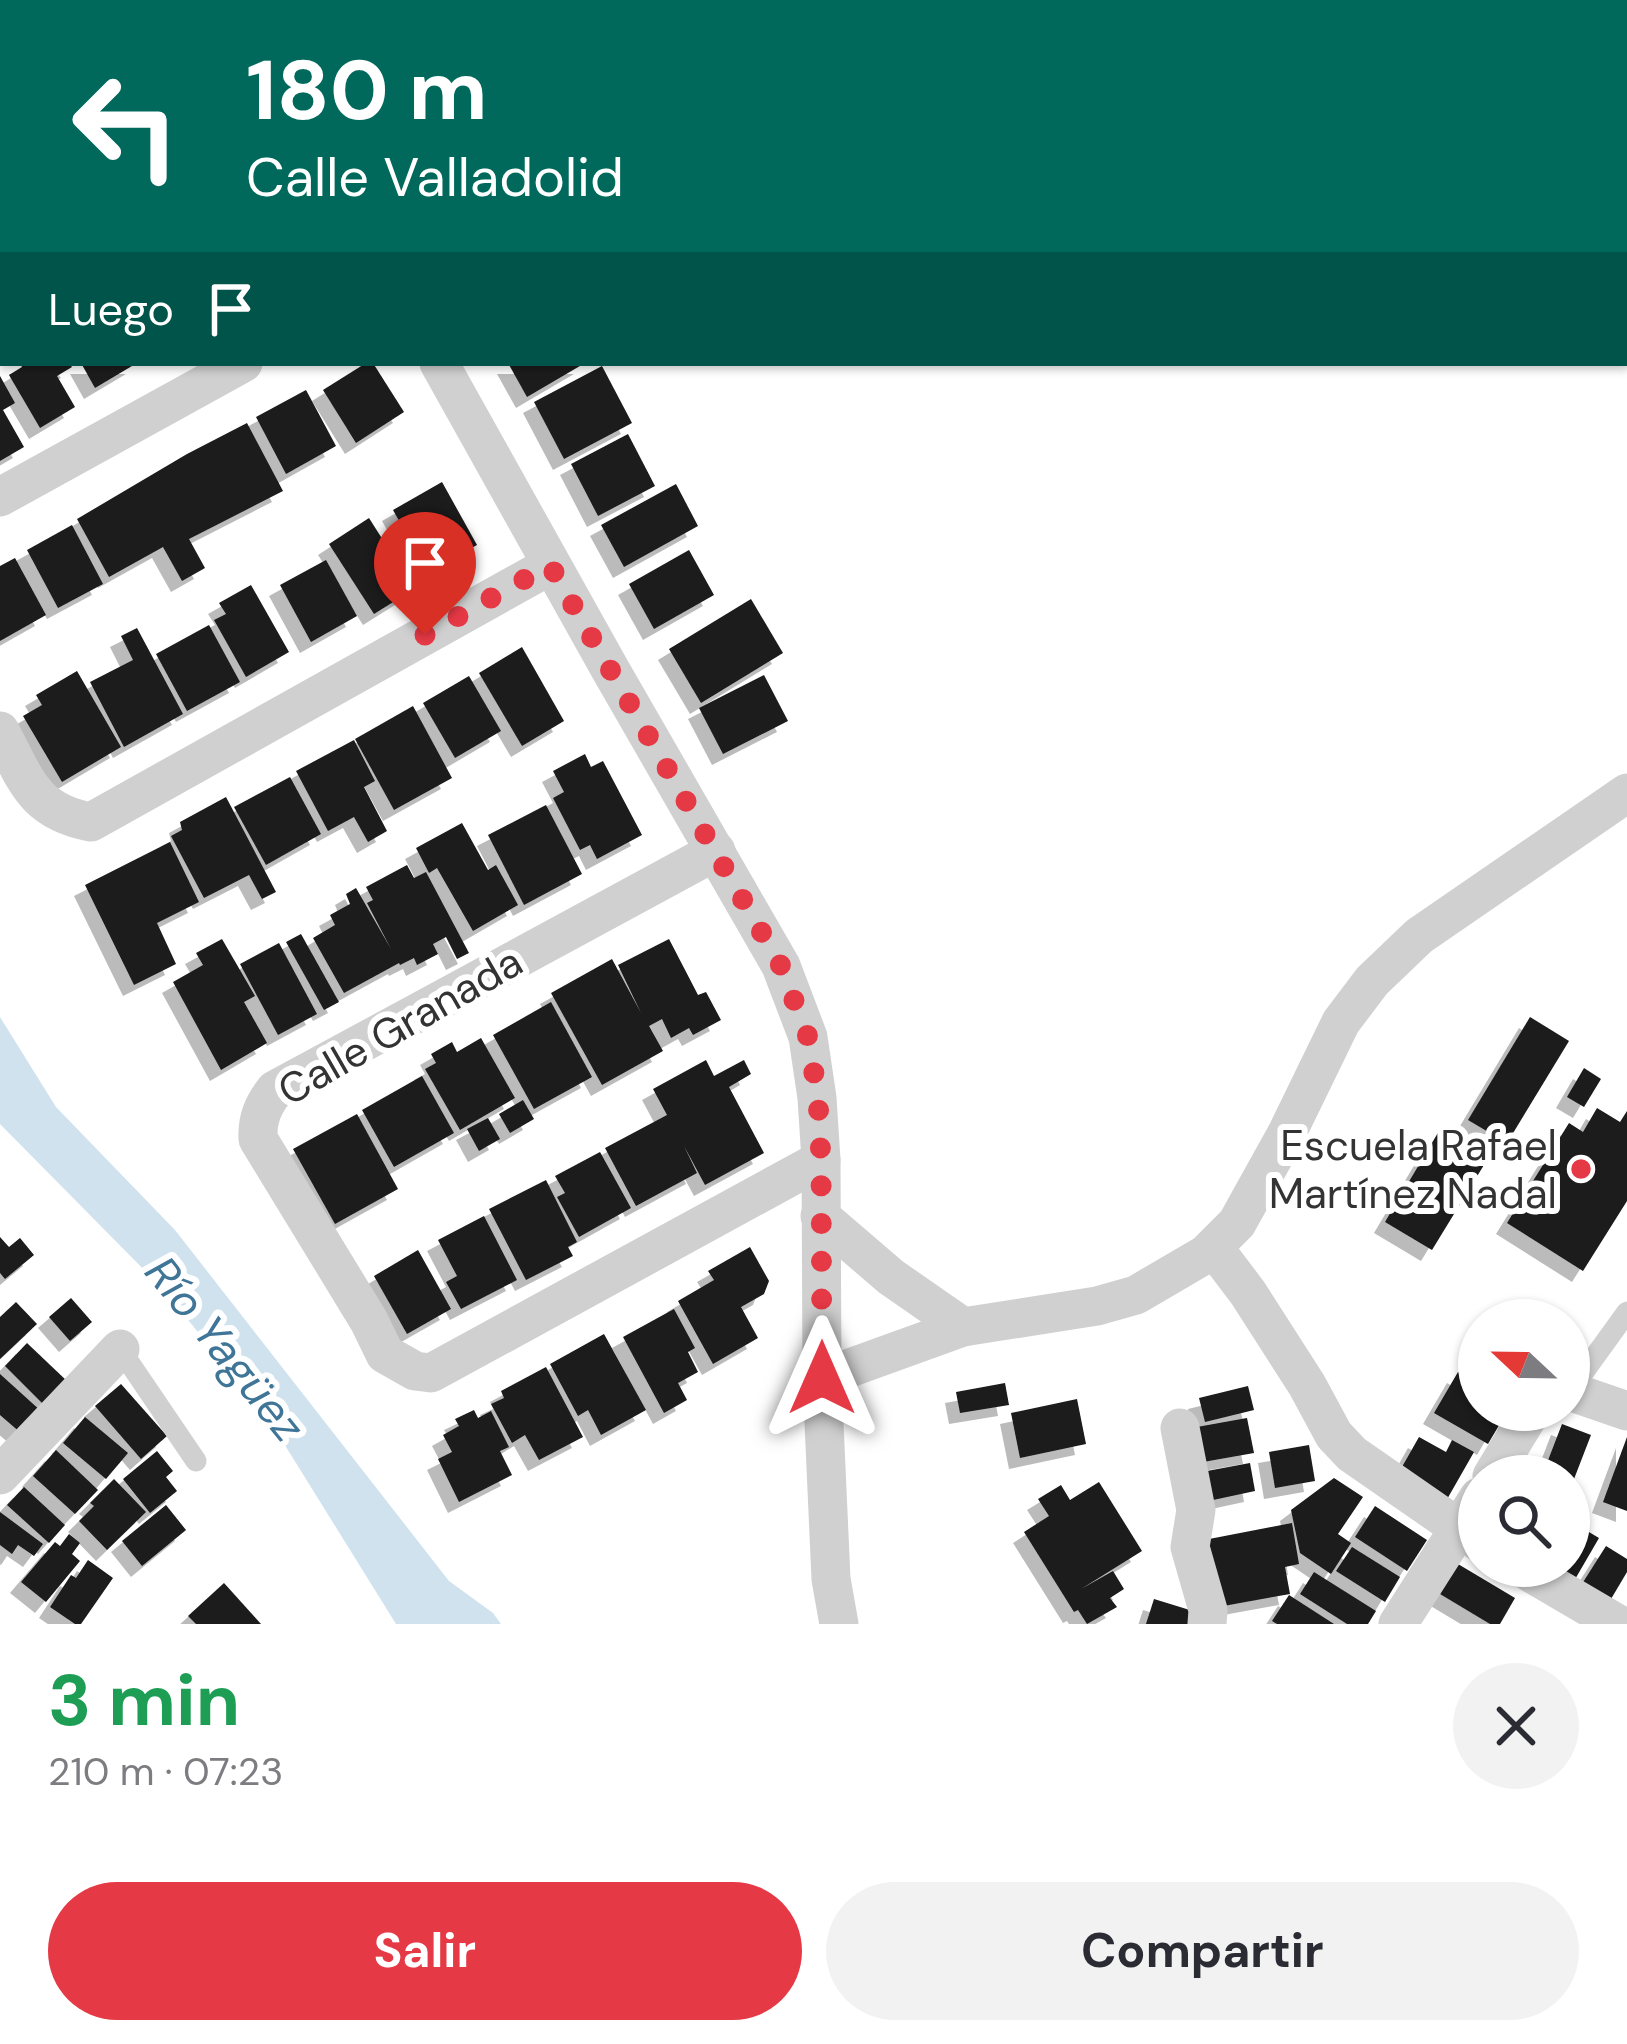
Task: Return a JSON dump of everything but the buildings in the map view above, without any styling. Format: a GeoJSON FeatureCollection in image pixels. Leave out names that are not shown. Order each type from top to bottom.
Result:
{"type":"FeatureCollection","features":[{"type":"Feature","properties":{"kind":"street"},"geometry":{"type":"LineString","coordinates":[[0,497],[237,366]]}},
{"type":"Feature","properties":{"kind":"street"},"geometry":{"type":"LineString","coordinates":[[441,366],[781,966],[808,1037],[818,1098],[822,1378],[831,1579],[839,1624]]}},
{"type":"Feature","properties":{"kind":"street"},"geometry":{"type":"LineString","coordinates":[[0,731],[36,797],[54,811],[91,821],[550,565]]}},
{"type":"Feature","properties":{"kind":"street"},"geometry":{"type":"LineString","coordinates":[[822,1378],[963,1327],[1136,1295],[1214,1248],[1238,1222],[1341,1022],[1372,981],[1419,936],[1627,793]]}},
{"type":"Feature","properties":{"kind":"street","name":"Calle Granada"},"geometry":{"type":"LineString","coordinates":[[716,851],[275,1090],[264,1104],[258,1139],[385,1354],[415,1371],[431,1373],[821,1160]]}},
{"type":"Feature","properties":{"kind":"street"},"geometry":{"type":"LineString","coordinates":[[820,1216],[891,1276],[963,1327]]}},
{"type":"Feature","properties":{"kind":"street"},"geometry":{"type":"LineString","coordinates":[[1214,1248],[1248,1293],[1334,1435],[1352,1454],[1458,1515]]}},
{"type":"Feature","properties":{"kind":"street"},"geometry":{"type":"LineString","coordinates":[[0,1475],[120,1349]]}},
{"type":"Feature","properties":{"kind":"street"},"geometry":{"type":"LineString","coordinates":[[1590,1398],[1627,1411]]}},
{"type":"Feature","properties":{"kind":"street"},"geometry":{"type":"LineString","coordinates":[[1180,1428],[1196,1510],[1190,1547],[1208,1610],[1207,1624]]}},
{"type":"Feature","properties":{"kind":"street"},"geometry":{"type":"LineString","coordinates":[[1398,1624],[1458,1542]]}},
{"type":"Feature","properties":{"kind":"street"},"geometry":{"type":"LineString","coordinates":[[1555,1587],[1618,1624]]}},
{"type":"Feature","properties":{"kind":"lane"},"geometry":{"type":"LineString","coordinates":[[1590,1362],[1627,1312]]}},
{"type":"Feature","properties":{"kind":"lane"},"geometry":{"type":"LineString","coordinates":[[120,1349],[196,1461]]}},
{"type":"Feature","properties":{"kind":"water","name":"Río Yagüez"},"geometry":{"type":"Polygon","coordinates":[[[0,1017],[56,1107],[175,1230],[449,1581],[501,1624],[396,1624],[273,1426],[165,1291],[0,1124],[0,1017]]]}},
{"type":"Feature","properties":{"kind":"place","name":"Escuela Rafael Martínez Nadal"},"geometry":{"type":"Point","coordinates":[1581,1169]}},
{"type":"Feature","properties":{"kind":"route"},"geometry":{"type":"LineString","coordinates":[[425,635],[550,565],[781,966],[808,1037],[818,1098],[822,1378]]}}]}
